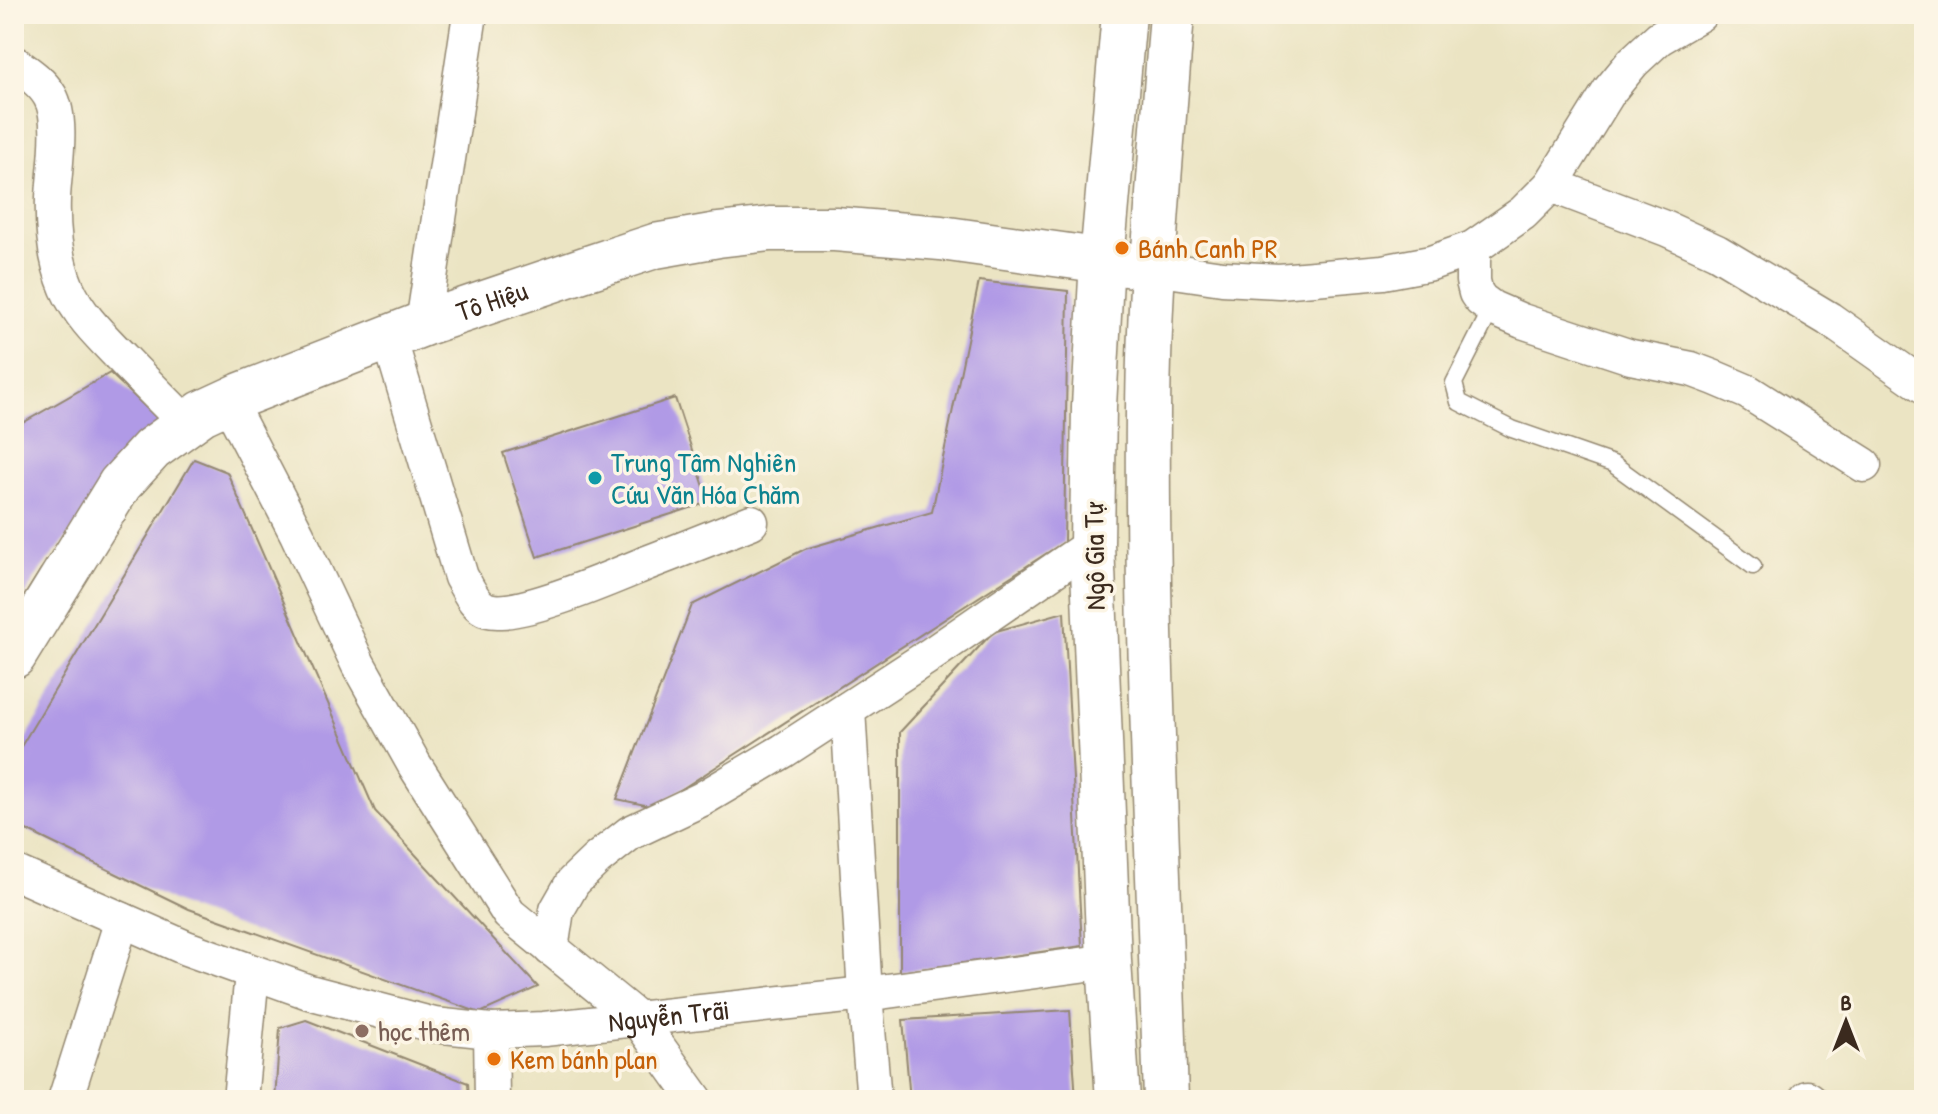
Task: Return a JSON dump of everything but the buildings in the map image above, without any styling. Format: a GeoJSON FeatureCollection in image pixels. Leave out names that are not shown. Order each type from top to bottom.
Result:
{"type":"FeatureCollection","features":[{"type":"Feature","properties":{"kind":"main road","name":"Ngô Gia Tự"},"geometry":{"type":"LineString","coordinates":[[1118,1100],[1109,961],[1092,544],[1094,406],[1102,260],[1124,14]]}},
{"type":"Feature","properties":{"kind":"main road","name":"Ngô Gia Tự"},"geometry":{"type":"LineString","coordinates":[[1166,1100],[1147,540],[1148,407],[1154,268],[1172,14]]}},
{"type":"Feature","properties":{"kind":"main road","name":"Tô Hiệu"},"geometry":{"type":"LineString","coordinates":[[14,656],[120,484],[152,449],[202,413],[406,331],[655,246],[770,229],[835,229],[941,238],[1154,268]]}},
{"type":"Feature","properties":{"kind":"main road"},"geometry":{"type":"LineString","coordinates":[[1092,544],[1147,540]]}},
{"type":"Feature","properties":{"kind":"main road"},"geometry":{"type":"LineString","coordinates":[[1109,961],[1162,955]]}},
{"type":"Feature","properties":{"kind":"street"},"geometry":{"type":"LineString","coordinates":[[470,14],[406,331],[461,577],[474,600],[485,609],[517,609],[571,593],[751,522]]}},
{"type":"Feature","properties":{"kind":"street"},"geometry":{"type":"LineString","coordinates":[[1154,268],[1222,278],[1279,281],[1395,270],[1431,263],[1473,248],[1523,213],[1551,185],[1610,90],[1633,62],[1659,38],[1700,14]]}},
{"type":"Feature","properties":{"kind":"street"},"geometry":{"type":"LineString","coordinates":[[14,63],[31,74],[50,97],[56,116],[54,233],[58,267],[68,291],[84,319],[187,424]]}},
{"type":"Feature","properties":{"kind":"street"},"geometry":{"type":"LineString","coordinates":[[1551,185],[1667,229],[1717,252],[1829,319],[1924,386]]}},
{"type":"Feature","properties":{"kind":"street"},"geometry":{"type":"LineString","coordinates":[[1473,248],[1476,293],[1492,308],[1631,357],[1691,369],[1715,378],[1748,392],[1864,465]]}},
{"type":"Feature","properties":{"kind":"street"},"geometry":{"type":"LineString","coordinates":[[228,401],[297,534],[358,664],[414,764],[509,914],[638,1019],[696,1100]]}},
{"type":"Feature","properties":{"kind":"street"},"geometry":{"type":"LineString","coordinates":[[551,949],[557,910],[573,882],[630,833],[702,799],[783,751],[1092,544]]}},
{"type":"Feature","properties":{"kind":"street"},"geometry":{"type":"LineString","coordinates":[[848,709],[874,1100]]}},
{"type":"Feature","properties":{"kind":"street","name":"Nguyễn Trãi"},"geometry":{"type":"LineString","coordinates":[[14,872],[186,948],[309,992],[434,1025],[491,1031],[544,1029],[865,994],[1109,961]]}},
{"type":"Feature","properties":{"kind":"street"},"geometry":{"type":"LineString","coordinates":[[65,1100],[122,920]]}},
{"type":"Feature","properties":{"kind":"street"},"geometry":{"type":"LineString","coordinates":[[240,1100],[252,973]]}},
{"type":"Feature","properties":{"kind":"street"},"geometry":{"type":"LineString","coordinates":[[491,1031],[492,1100]]}},
{"type":"Feature","properties":{"kind":"lane"},"geometry":{"type":"LineString","coordinates":[[1492,308],[1454,383],[1459,402],[1512,429],[1613,464],[1753,566]]}},
{"type":"Feature","properties":{"kind":"place","name":"Bánh Canh PR"},"geometry":{"type":"Point","coordinates":[1122,248]}},
{"type":"Feature","properties":{"kind":"place","name":"Trung Tâm Nghiên Cứu Văn Hóa Chăm"},"geometry":{"type":"Point","coordinates":[595,478]}},
{"type":"Feature","properties":{"kind":"place","name":"học thêm"},"geometry":{"type":"Point","coordinates":[362,1031]}},
{"type":"Feature","properties":{"kind":"place","name":"Kem bánh plan"},"geometry":{"type":"Point","coordinates":[494,1059]}}]}
